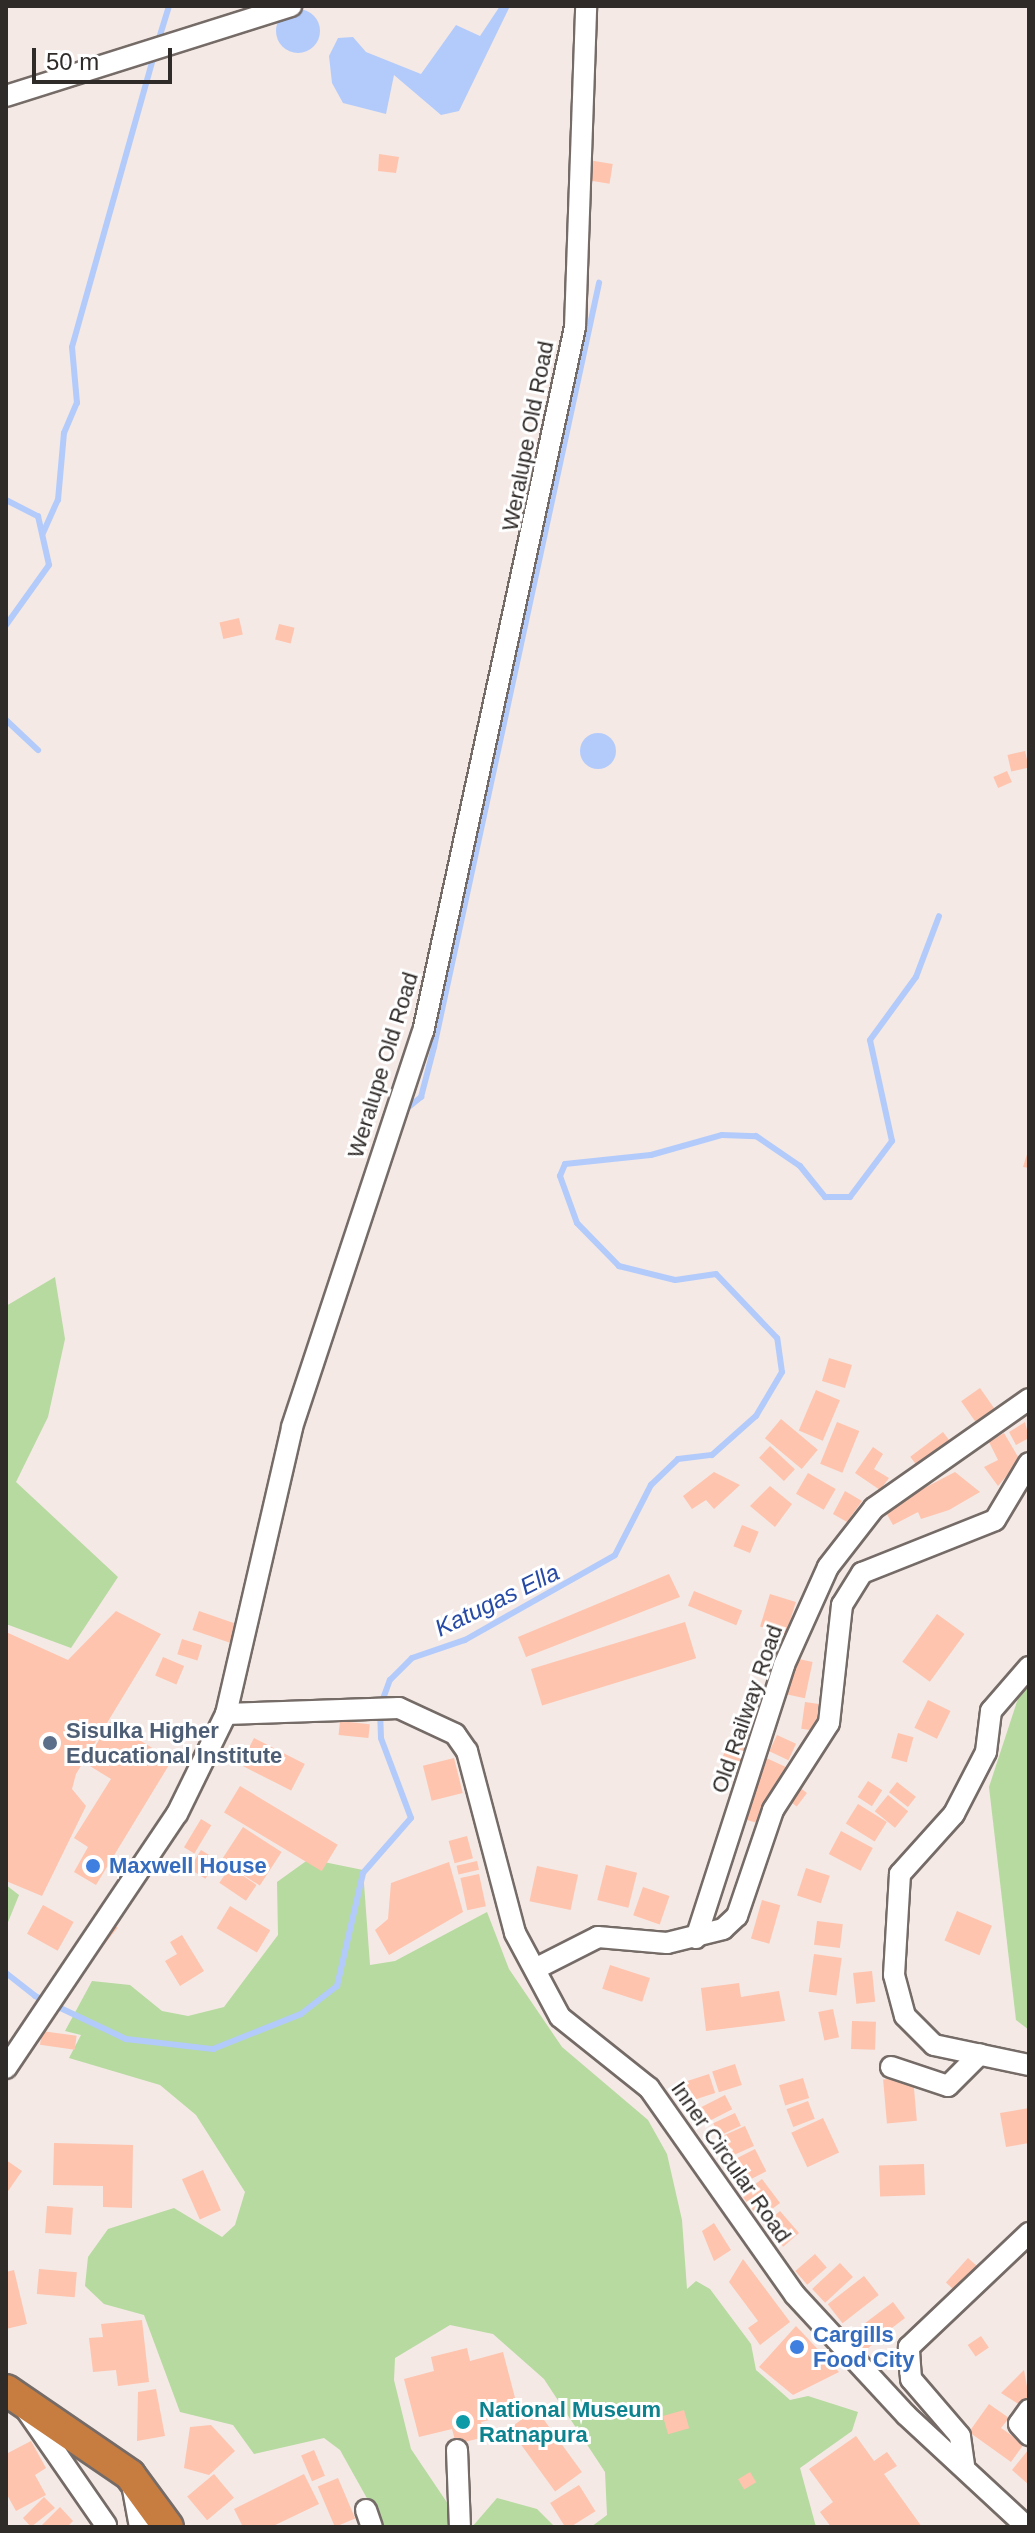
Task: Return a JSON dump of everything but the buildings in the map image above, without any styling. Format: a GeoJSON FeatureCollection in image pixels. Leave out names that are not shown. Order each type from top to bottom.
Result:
{"type":"FeatureCollection","features":[{"type":"Feature","properties":{"kind":"highway"},"geometry":{"type":"LineString","coordinates":[[13,2401],[130,2475],[168,2527]]}},
{"type":"Feature","properties":{"kind":"street"},"geometry":{"type":"LineString","coordinates":[[6,96],[291,6]]}},
{"type":"Feature","properties":{"kind":"street","name":"Weralupe Old Road"},"geometry":{"type":"LineString","coordinates":[[6,2068],[177,1814],[226,1714],[292,1427],[423,1032],[534,532],[575,327],[586,6]]}},
{"type":"Feature","properties":{"kind":"street","name":"Old Railway Road"},"geometry":{"type":"LineString","coordinates":[[696,1938],[784,1665],[828,1567],[874,1508],[1029,1399]]}},
{"type":"Feature","properties":{"kind":"street"},"geometry":{"type":"LineString","coordinates":[[537,1968],[598,1937],[696,1938],[737,1916],[773,1810],[829,1723],[842,1605],[862,1573],[995,1520],[1029,1463]]}},
{"type":"Feature","properties":{"kind":"street"},"geometry":{"type":"LineString","coordinates":[[1029,1667],[991,1711],[986,1752],[954,1814],[900,1874],[894,1975],[905,2016],[934,2045],[1029,2065]]}},
{"type":"Feature","properties":{"kind":"street","name":"Inner Circular Road"},"geometry":{"type":"LineString","coordinates":[[226,1714],[379,1707],[429,1716],[467,1751],[515,1933],[537,1968],[560,2017],[649,2088],[795,2295],[906,2415],[964,2465],[1027,2527]]}},
{"type":"Feature","properties":{"kind":"street"},"geometry":{"type":"LineString","coordinates":[[891,2067],[948,2086],[980,2054]]}},
{"type":"Feature","properties":{"kind":"street"},"geometry":{"type":"LineString","coordinates":[[964,2465],[960,2436],[911,2379],[909,2347],[1029,2233]]}},
{"type":"Feature","properties":{"kind":"street"},"geometry":{"type":"LineString","coordinates":[[13,2401],[106,2525]]}},
{"type":"Feature","properties":{"kind":"street"},"geometry":{"type":"LineString","coordinates":[[1029,2410],[1019,2424],[1029,2435]]}},
{"type":"Feature","properties":{"kind":"street"},"geometry":{"type":"LineString","coordinates":[[457,2450],[460,2527]]}},
{"type":"Feature","properties":{"kind":"street"},"geometry":{"type":"LineString","coordinates":[[130,2475],[140,2527]]}},
{"type":"Feature","properties":{"kind":"green space"},"geometry":{"type":"Polygon","coordinates":[[[55,1277],[65,1339],[48,1417],[16,1482],[118,1577],[71,1648],[6,1624],[6,1306],[55,1277]]]}},
{"type":"Feature","properties":{"kind":"green space"},"geometry":{"type":"Polygon","coordinates":[[[1029,1665],[1029,2030],[1016,2020],[989,1787],[1029,1665]]]}},
{"type":"Feature","properties":{"kind":"green space"},"geometry":{"type":"Polygon","coordinates":[[[309,1859],[363,1870],[370,1965],[395,1961],[487,1912],[509,1969],[562,2047],[648,2120],[667,2154],[682,2220],[687,2289],[696,2281],[710,2289],[751,2344],[756,2370],[790,2400],[808,2396],[858,2412],[852,2431],[800,2468],[816,2527],[591,2527],[607,2515],[605,2472],[544,2379],[493,2334],[450,2325],[395,2358],[394,2380],[411,2449],[448,2504],[449,2527],[383,2527],[340,2450],[324,2438],[254,2454],[233,2425],[180,2412],[144,2315],[104,2304],[85,2286],[88,2257],[108,2229],[174,2208],[222,2237],[235,2225],[245,2192],[196,2115],[160,2085],[69,2058],[81,2035],[65,2031],[92,1981],[130,1985],[162,2011],[188,2016],[224,2007],[278,1935],[277,1882],[309,1859]]]}},
{"type":"Feature","properties":{"kind":"green space"},"geometry":{"type":"Polygon","coordinates":[[[6,1885],[19,1895],[6,1927],[6,1885]]]}},
{"type":"Feature","properties":{"kind":"green space"},"geometry":{"type":"Polygon","coordinates":[[[497,2498],[537,2509],[555,2527],[472,2527],[497,2498]]]}},
{"type":"Feature","properties":{"kind":"water"},"geometry":{"type":"Polygon","coordinates":[[[500,6],[510,6],[459,111],[441,115],[394,75],[386,114],[343,103],[332,83],[329,56],[338,38],[353,37],[366,52],[421,74],[456,25],[480,36],[500,6]]]}},
{"type":"Feature","properties":{"kind":"water"},"geometry":{"type":"Polygon","coordinates":[[[298,9],[314,15],[320,31],[314,47],[298,53],[282,47],[276,31],[282,15],[298,9]]]}},
{"type":"Feature","properties":{"kind":"water"},"geometry":{"type":"Polygon","coordinates":[[[598,733],[611,738],[616,751],[611,764],[598,769],[585,764],[580,751],[585,738],[598,733]]]}},
{"type":"Feature","properties":{"kind":"waterway"},"geometry":{"type":"LineString","coordinates":[[157,45],[169,6]]}},
{"type":"Feature","properties":{"kind":"waterway"},"geometry":{"type":"LineString","coordinates":[[43,533],[58,500],[64,433],[77,403],[72,347],[154,55]]}},
{"type":"Feature","properties":{"kind":"waterway"},"geometry":{"type":"LineString","coordinates":[[405,1110],[421,1097],[434,1047],[599,283]]}},
{"type":"Feature","properties":{"kind":"waterway"},"geometry":{"type":"LineString","coordinates":[[6,500],[38,516],[49,565],[6,625]]}},
{"type":"Feature","properties":{"kind":"waterway"},"geometry":{"type":"LineString","coordinates":[[6,720],[38,750]]}},
{"type":"Feature","properties":{"kind":"waterway","name":"Katugas Ella"},"geometry":{"type":"LineString","coordinates":[[6,1973],[35,1996],[126,2039],[213,2049],[301,2014],[337,1986],[363,1873],[411,1818],[381,1738],[380,1707],[390,1680],[412,1658],[465,1640],[615,1555],[651,1485],[678,1459],[712,1455],[756,1416],[782,1372],[777,1338],[716,1274],[675,1280],[619,1266],[577,1223],[560,1176],[565,1164],[651,1155],[722,1135],[756,1136],[800,1166],[825,1197],[850,1197],[892,1141],[870,1040],[916,977],[939,916]]}},
{"type":"Feature","properties":{"kind":"place","name":"Sisulka Higher Educational Institute"},"geometry":{"type":"Point","coordinates":[50,1743]}},
{"type":"Feature","properties":{"kind":"place","name":"Maxwell House"},"geometry":{"type":"Point","coordinates":[93,1866]}},
{"type":"Feature","properties":{"kind":"place","name":"Cargills Food City"},"geometry":{"type":"Point","coordinates":[797,2347]}},
{"type":"Feature","properties":{"kind":"place","name":"National Museum Ratnapura"},"geometry":{"type":"Point","coordinates":[463,2422]}}]}
